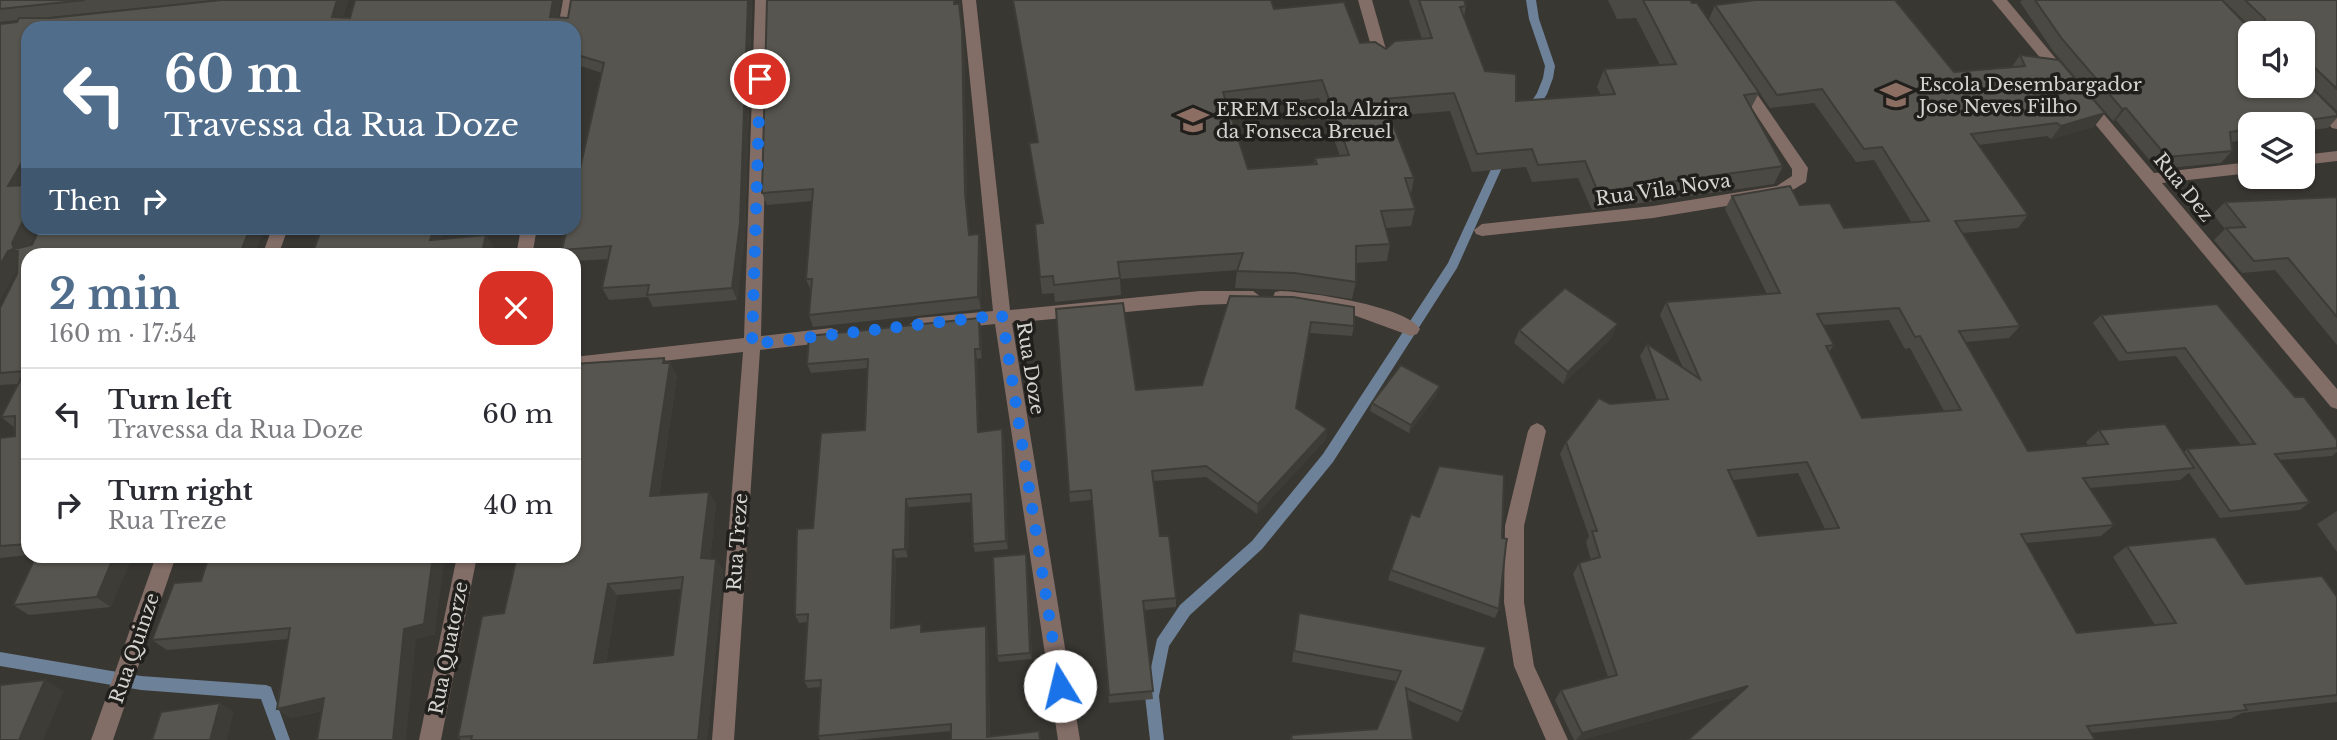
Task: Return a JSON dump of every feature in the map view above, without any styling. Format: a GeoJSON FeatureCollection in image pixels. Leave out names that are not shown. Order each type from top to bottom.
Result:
{"type":"FeatureCollection","features":[{"type":"Feature","properties":{"kind":"street"},"geometry":{"type":"LineString","coordinates":[[566,21],[570,0]]}},
{"type":"Feature","properties":{"kind":"street","name":"Rua Treze"},"geometry":{"type":"LineString","coordinates":[[723,740],[752,344],[762,0]]}},
{"type":"Feature","properties":{"kind":"street","name":"Rua Doze"},"geometry":{"type":"LineString","coordinates":[[968,0],[1002,315],[1069,740]]}},
{"type":"Feature","properties":{"kind":"street"},"geometry":{"type":"LineString","coordinates":[[1365,0],[1382,60]]}},
{"type":"Feature","properties":{"kind":"street","name":"Rua Dez"},"geometry":{"type":"LineString","coordinates":[[1999,0],[2337,402]]}},
{"type":"Feature","properties":{"kind":"street","name":"Rua Vila Nova"},"geometry":{"type":"LineString","coordinates":[[1482,230],[1653,212],[1781,191],[1792,186],[1800,178],[1800,168],[1730,64]]}},
{"type":"Feature","properties":{"kind":"street"},"geometry":{"type":"LineString","coordinates":[[2310,98],[2337,124]]}},
{"type":"Feature","properties":{"kind":"street"},"geometry":{"type":"LineString","coordinates":[[2315,159],[2337,156]]}},
{"type":"Feature","properties":{"kind":"street"},"geometry":{"type":"LineString","coordinates":[[2151,180],[2238,169]]}},
{"type":"Feature","properties":{"kind":"street"},"geometry":{"type":"LineString","coordinates":[[905,326],[1002,315],[1200,299],[1285,297],[1327,301],[1376,312],[1411,329]]}},
{"type":"Feature","properties":{"kind":"street"},"geometry":{"type":"LineString","coordinates":[[581,363],[849,332]]}},
{"type":"Feature","properties":{"kind":"street"},"geometry":{"type":"LineString","coordinates":[[1537,431],[1535,451],[1522,484],[1516,514],[1514,612],[1522,657],[1557,740]]}},
{"type":"Feature","properties":{"kind":"street","name":"Rua Quinze"},"geometry":{"type":"LineString","coordinates":[[102,740],[164,563]]}},
{"type":"Feature","properties":{"kind":"street","name":"Rua Quatorze"},"geometry":{"type":"LineString","coordinates":[[430,740],[466,563]]}},
{"type":"Feature","properties":{"kind":"building"},"geometry":{"type":"Polygon","coordinates":[[[0,0],[85,0],[0,9],[0,0]]]}},
{"type":"Feature","properties":{"kind":"building"},"geometry":{"type":"Polygon","coordinates":[[[221,0],[337,0],[332,17],[350,18],[355,0],[553,0],[550,17],[568,18],[571,0],[748,0],[740,223],[732,288],[647,295],[649,285],[602,288],[611,246],[562,248],[565,235],[581,235],[581,164],[604,63],[581,56],[581,21],[21,21],[21,164],[8,186],[21,185],[21,225],[12,243],[14,249],[8,251],[0,265],[0,24],[17,22],[19,18],[51,18],[221,0]]]}},
{"type":"Feature","properties":{"kind":"building"},"geometry":{"type":"Polygon","coordinates":[[[767,0],[954,0],[954,4],[959,4],[962,31],[965,192],[969,235],[979,234],[978,297],[809,315],[812,279],[806,279],[813,189],[762,193],[767,0]]]}},
{"type":"Feature","properties":{"kind":"building"},"geometry":{"type":"Polygon","coordinates":[[[1013,0],[1271,0],[1274,9],[1344,2],[1360,43],[1375,42],[1386,49],[1395,41],[1432,38],[1419,0],[1464,0],[1466,6],[1460,7],[1485,71],[1516,74],[1516,101],[1615,94],[1604,69],[1676,64],[1643,0],[1690,0],[1697,3],[1759,93],[1744,95],[1783,166],[1598,192],[1585,161],[1538,165],[1532,149],[1477,154],[1454,93],[1383,99],[1414,178],[1405,178],[1415,209],[1381,211],[1390,244],[1356,246],[1356,282],[1294,273],[1237,271],[1243,253],[1118,262],[1120,278],[1054,285],[1053,276],[1040,277],[1035,224],[1043,223],[1029,143],[1038,142],[1013,0]],[[1322,80],[1223,92],[1248,169],[1317,164],[1315,158],[1349,155],[1322,80]]]}},
{"type":"Feature","properties":{"kind":"building"},"geometry":{"type":"Polygon","coordinates":[[[1756,0],[1895,0],[1954,72],[2025,66],[2020,55],[2059,60],[2105,113],[2061,126],[2057,123],[1971,134],[2028,215],[1955,221],[2020,326],[1959,331],[2028,451],[2108,444],[2099,430],[2165,424],[2194,468],[2083,478],[2114,525],[2021,534],[2077,633],[2176,623],[2127,546],[2215,537],[2246,584],[2322,576],[2337,597],[2337,695],[2244,705],[2247,710],[2087,726],[2095,740],[1688,740],[1748,686],[1582,733],[1561,690],[1617,675],[1579,563],[1600,557],[1592,531],[1597,531],[1566,442],[1599,398],[1610,404],[1668,399],[1647,344],[1700,379],[1666,302],[1780,293],[1732,196],[1790,186],[1800,205],[1830,203],[1844,228],[1929,221],[1882,147],[1864,149],[1822,89],[1777,95],[1715,5],[1756,0]],[[1899,308],[1817,314],[1834,345],[1826,346],[1862,418],[1961,410],[1920,336],[1915,337],[1899,308]],[[1807,462],[1728,470],[1758,536],[1839,528],[1807,462]]]}},
{"type":"Feature","properties":{"kind":"building"},"geometry":{"type":"Polygon","coordinates":[[[2035,0],[2222,0],[2242,21],[2238,21],[2238,98],[2315,98],[2315,91],[2337,116],[2315,119],[2315,112],[2238,112],[2238,131],[2230,132],[2232,151],[2167,157],[2062,39],[2035,0]]]}},
{"type":"Feature","properties":{"kind":"building"},"geometry":{"type":"Polygon","coordinates":[[[2245,0],[2337,0],[2337,89],[2315,68],[2315,21],[2265,19],[2245,0]]]}},
{"type":"Feature","properties":{"kind":"building"},"geometry":{"type":"Polygon","coordinates":[[[2337,197],[2337,317],[2288,258],[2254,261],[2226,228],[2245,227],[2225,202],[2337,197]]]}},
{"type":"Feature","properties":{"kind":"building"},"geometry":{"type":"Polygon","coordinates":[[[37,235],[247,235],[242,248],[21,248],[21,371],[0,373],[0,308],[17,274],[18,251],[14,249],[32,245],[37,235]]]}},
{"type":"Feature","properties":{"kind":"building"},"geometry":{"type":"Polygon","coordinates":[[[319,235],[432,235],[430,240],[486,235],[483,248],[314,248],[319,235]]]}},
{"type":"Feature","properties":{"kind":"building"},"geometry":{"type":"Polygon","coordinates":[[[1565,288],[1618,324],[1568,372],[1519,330],[1565,288]]]}},
{"type":"Feature","properties":{"kind":"building"},"geometry":{"type":"Polygon","coordinates":[[[1230,296],[1293,297],[1354,307],[1354,326],[1311,322],[1296,408],[1327,429],[1258,504],[1206,466],[1152,471],[1160,536],[1169,536],[1176,598],[1143,601],[1153,691],[1109,695],[1091,490],[1069,492],[1056,309],[1123,303],[1136,390],[1202,385],[1230,296]]]}},
{"type":"Feature","properties":{"kind":"building"},"geometry":{"type":"Polygon","coordinates":[[[2217,304],[2295,397],[2304,397],[2337,440],[2337,448],[2275,454],[2310,502],[2230,511],[2187,449],[2255,444],[2185,348],[2127,353],[2101,315],[2217,304]]]}},
{"type":"Feature","properties":{"kind":"building"},"geometry":{"type":"Polygon","coordinates":[[[979,318],[980,349],[975,349],[978,432],[1002,429],[1006,541],[973,544],[971,494],[906,499],[905,549],[893,550],[891,628],[921,624],[921,632],[986,626],[987,737],[1039,731],[1040,740],[951,740],[951,724],[818,736],[821,680],[804,681],[808,614],[795,615],[797,529],[813,528],[821,433],[865,430],[868,359],[807,364],[809,336],[979,318]]]}},
{"type":"Feature","properties":{"kind":"building"},"geometry":{"type":"Polygon","coordinates":[[[664,358],[663,363],[670,363],[650,496],[709,492],[701,558],[716,559],[698,740],[471,740],[472,736],[458,737],[482,616],[504,613],[515,563],[581,563],[581,364],[664,358]],[[683,577],[608,584],[594,663],[673,655],[683,577]]]}},
{"type":"Feature","properties":{"kind":"building"},"geometry":{"type":"Polygon","coordinates":[[[1401,365],[1440,386],[1411,425],[1372,403],[1401,365]]]}},
{"type":"Feature","properties":{"kind":"building"},"geometry":{"type":"Polygon","coordinates":[[[21,379],[21,544],[0,546],[0,438],[15,436],[15,416],[1,417],[21,379]]]}},
{"type":"Feature","properties":{"kind":"building"},"geometry":{"type":"Polygon","coordinates":[[[1439,466],[1504,475],[1502,538],[1507,539],[1499,609],[1391,570],[1411,514],[1419,517],[1439,466]]]}},
{"type":"Feature","properties":{"kind":"building"},"geometry":{"type":"Polygon","coordinates":[[[1026,554],[1030,653],[997,656],[993,557],[1026,554]]]}},
{"type":"Feature","properties":{"kind":"building"},"geometry":{"type":"Polygon","coordinates":[[[33,563],[111,563],[97,597],[13,605],[33,563]]]}},
{"type":"Feature","properties":{"kind":"building"},"geometry":{"type":"Polygon","coordinates":[[[207,563],[432,563],[424,624],[404,629],[393,740],[317,740],[324,698],[277,709],[290,628],[152,640],[174,583],[201,581],[207,563]]]}},
{"type":"Feature","properties":{"kind":"building"},"geometry":{"type":"Polygon","coordinates":[[[1299,613],[1486,647],[1463,712],[1406,688],[1413,740],[1292,740],[1291,735],[1377,729],[1401,671],[1294,651],[1299,613]]]}},
{"type":"Feature","properties":{"kind":"building"},"geometry":{"type":"Polygon","coordinates":[[[45,680],[19,740],[0,740],[0,685],[45,680]]]}},
{"type":"Feature","properties":{"kind":"building"},"geometry":{"type":"Polygon","coordinates":[[[220,703],[210,740],[152,740],[161,712],[220,703]]]}},
{"type":"Feature","properties":{"kind":"waterway"},"geometry":{"type":"LineString","coordinates":[[1529,113],[1542,94],[1550,66],[1538,33],[1531,0]]}},
{"type":"Feature","properties":{"kind":"waterway"},"geometry":{"type":"LineString","coordinates":[[1157,740],[1152,696],[1162,644],[1185,610],[1257,545],[1328,458],[1453,265],[1503,154]]}},
{"type":"Feature","properties":{"kind":"waterway"},"geometry":{"type":"LineString","coordinates":[[0,659],[141,683],[266,692],[283,740]]}},
{"type":"Feature","properties":{"kind":"place","name":"Escola Desembargador Jose Neves Filho"},"geometry":{"type":"Point","coordinates":[1896,95]}},
{"type":"Feature","properties":{"kind":"place","name":"EREM Escola Alzira da Fonseca Breuel"},"geometry":{"type":"Point","coordinates":[1193,120]}},
{"type":"Feature","properties":{"kind":"route"},"geometry":{"type":"LineString","coordinates":[[760,79],[752,344],[1002,315],[1060,686]]}}]}
